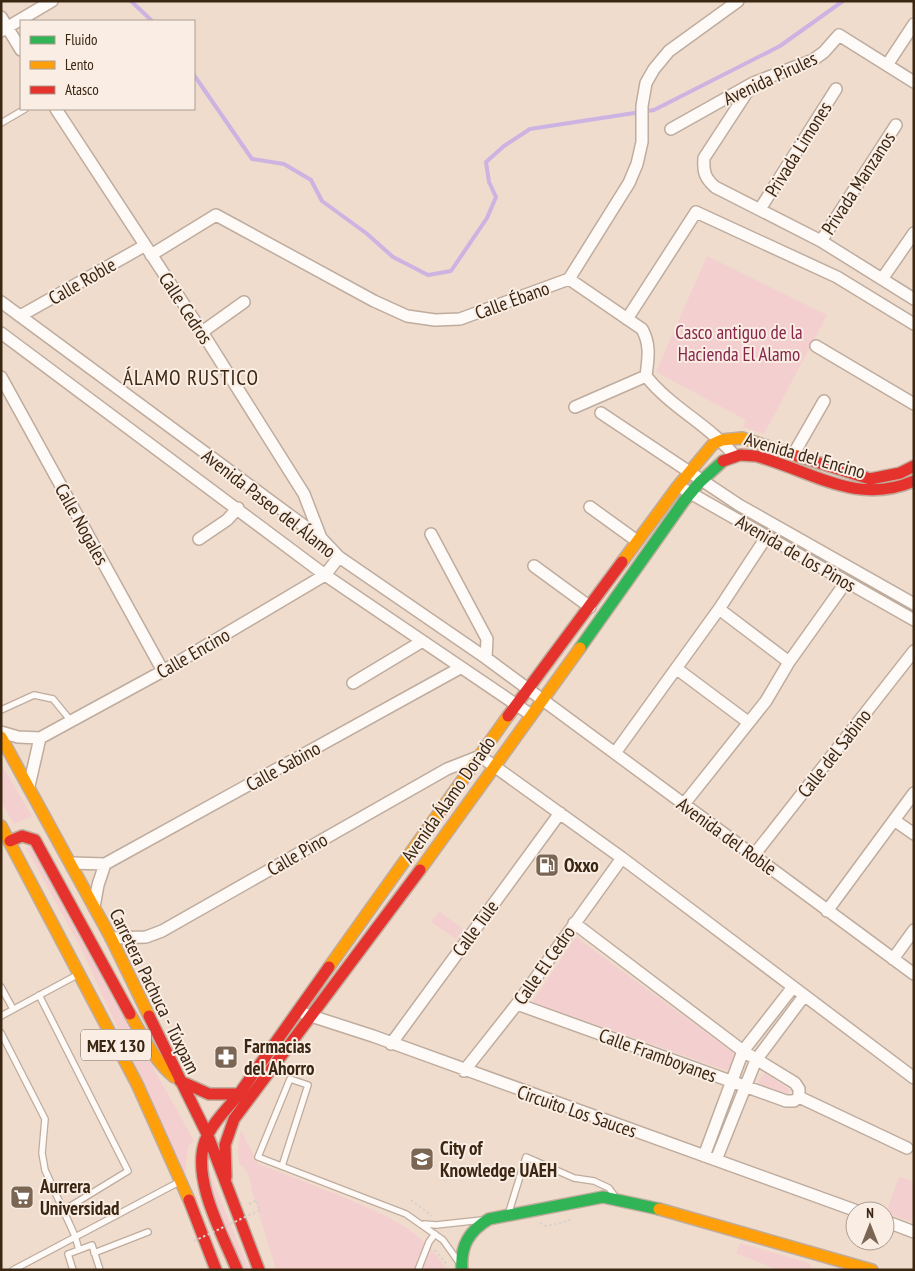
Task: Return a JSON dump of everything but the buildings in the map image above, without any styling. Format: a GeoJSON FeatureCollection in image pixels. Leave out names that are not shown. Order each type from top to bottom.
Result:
{"type":"FeatureCollection","features":[{"type":"Feature","properties":{"kind":"street"},"geometry":{"type":"LineString","coordinates":[[20,20],[52,1]]}},
{"type":"Feature","properties":{"kind":"street","name":"Calle Ébano"},"geometry":{"type":"LineString","coordinates":[[148,250],[216,215],[374,301],[407,316],[435,320],[460,319],[569,279],[629,183],[637,164],[642,142],[642,106],[646,83],[669,50],[738,1]]}},
{"type":"Feature","properties":{"kind":"street"},"geometry":{"type":"LineString","coordinates":[[1,17],[5,29],[20,49]]}},
{"type":"Feature","properties":{"kind":"street"},"geometry":{"type":"LineString","coordinates":[[5,29],[20,20]]}},
{"type":"Feature","properties":{"kind":"street"},"geometry":{"type":"LineString","coordinates":[[914,24],[887,65],[914,82]]}},
{"type":"Feature","properties":{"kind":"street","name":"Avenida Pirules"},"geometry":{"type":"LineString","coordinates":[[671,129],[753,83],[813,60],[824,52],[839,36],[887,65]]}},
{"type":"Feature","properties":{"kind":"street"},"geometry":{"type":"LineString","coordinates":[[753,83],[704,158],[703,170],[706,179],[715,188],[821,241],[914,299]]}},
{"type":"Feature","properties":{"kind":"street","name":"Privada Limones"},"geometry":{"type":"LineString","coordinates":[[760,209],[836,89]]}},
{"type":"Feature","properties":{"kind":"street","name":"Calle Cedros"},"geometry":{"type":"LineString","coordinates":[[57,110],[202,332],[304,494],[322,539]]}},
{"type":"Feature","properties":{"kind":"street","name":"Privada Manzanos"},"geometry":{"type":"LineString","coordinates":[[821,241],[896,124]]}},
{"type":"Feature","properties":{"kind":"street"},"geometry":{"type":"LineString","coordinates":[[627,319],[696,212],[836,277],[914,324]]}},
{"type":"Feature","properties":{"kind":"street"},"geometry":{"type":"LineString","coordinates":[[882,279],[914,233]]}},
{"type":"Feature","properties":{"kind":"street","name":"Calle Roble"},"geometry":{"type":"LineString","coordinates":[[20,316],[148,250]]}},
{"type":"Feature","properties":{"kind":"street"},"geometry":{"type":"LineString","coordinates":[[569,279],[642,329],[647,338],[649,348],[646,376],[575,407]]}},
{"type":"Feature","properties":{"kind":"street","name":"Avenida Paseo del Álamo"},"geometry":{"type":"LineString","coordinates":[[1,302],[322,539],[339,557],[486,658],[540,699]]}},
{"type":"Feature","properties":{"kind":"street"},"geometry":{"type":"LineString","coordinates":[[202,332],[244,302]]}},
{"type":"Feature","properties":{"kind":"street","name":"Avenida Paseo del Álamo"},"geometry":{"type":"LineString","coordinates":[[1,334],[326,575],[421,642],[530,714]]}},
{"type":"Feature","properties":{"kind":"street"},"geometry":{"type":"LineString","coordinates":[[816,346],[914,404]]}},
{"type":"Feature","properties":{"kind":"street","name":"Avenida del Encino"},"geometry":{"type":"LineString","coordinates":[[646,376],[655,387],[722,440],[734,455],[758,456],[827,481],[864,491],[892,489],[914,481]]}},
{"type":"Feature","properties":{"kind":"street","name":"Calle Nogales"},"geometry":{"type":"LineString","coordinates":[[1,377],[163,671]]}},
{"type":"Feature","properties":{"kind":"street"},"geometry":{"type":"LineString","coordinates":[[793,455],[824,401]]}},
{"type":"Feature","properties":{"kind":"street","name":"Avenida de los Pinos"},"geometry":{"type":"LineString","coordinates":[[601,413],[690,470],[739,505],[914,604]]}},
{"type":"Feature","properties":{"kind":"street","name":"Avenida del Encino"},"geometry":{"type":"LineString","coordinates":[[722,440],[742,438],[870,479],[900,473],[914,466]]}},
{"type":"Feature","properties":{"kind":"street","name":"Avenida Álamo Dorado"},"geometry":{"type":"LineString","coordinates":[[208,1136],[298,1013],[527,689],[590,607],[690,470],[706,452],[722,440]]}},
{"type":"Feature","properties":{"kind":"street","name":"Avenida Álamo Dorado"},"geometry":{"type":"LineString","coordinates":[[226,1181],[225,1145],[228,1132],[234,1120],[410,884],[540,699],[692,494],[724,458],[734,455]]}},
{"type":"Feature","properties":{"kind":"street","name":"Avenida de los Pinos"},"geometry":{"type":"LineString","coordinates":[[678,486],[914,620]]}},
{"type":"Feature","properties":{"kind":"street"},"geometry":{"type":"LineString","coordinates":[[590,507],[637,541]]}},
{"type":"Feature","properties":{"kind":"street"},"geometry":{"type":"LineString","coordinates":[[199,538],[227,520],[238,508]]}},
{"type":"Feature","properties":{"kind":"street"},"geometry":{"type":"LineString","coordinates":[[431,534],[487,638],[486,658]]}},
{"type":"Feature","properties":{"kind":"street"},"geometry":{"type":"LineString","coordinates":[[615,754],[720,609],[767,536]]}},
{"type":"Feature","properties":{"kind":"street"},"geometry":{"type":"LineString","coordinates":[[806,559],[816,548]]}},
{"type":"Feature","properties":{"kind":"street","name":"Calle Encino"},"geometry":{"type":"LineString","coordinates":[[40,738],[163,671],[326,575],[339,557]]}},
{"type":"Feature","properties":{"kind":"street"},"geometry":{"type":"LineString","coordinates":[[534,566],[590,607]]}},
{"type":"Feature","properties":{"kind":"street"},"geometry":{"type":"LineString","coordinates":[[684,804],[766,701],[789,662],[846,582]]}},
{"type":"Feature","properties":{"kind":"street"},"geometry":{"type":"LineString","coordinates":[[720,609],[789,662]]}},
{"type":"Feature","properties":{"kind":"street"},"geometry":{"type":"LineString","coordinates":[[353,683],[421,642]]}},
{"type":"Feature","properties":{"kind":"street","name":"Calle del Sabino"},"geometry":{"type":"LineString","coordinates":[[754,855],[914,651]]}},
{"type":"Feature","properties":{"kind":"street","name":"Calle Sabino"},"geometry":{"type":"LineString","coordinates":[[105,864],[460,668]]}},
{"type":"Feature","properties":{"kind":"street"},"geometry":{"type":"LineString","coordinates":[[677,669],[748,722]]}},
{"type":"Feature","properties":{"kind":"street","name":"Avenida del Roble"},"geometry":{"type":"LineString","coordinates":[[540,699],[914,974]]}},
{"type":"Feature","properties":{"kind":"street"},"geometry":{"type":"LineString","coordinates":[[1,732],[18,737],[40,738],[29,786]]}},
{"type":"Feature","properties":{"kind":"street","name":"Carretera Pachuca - Túxpam"},"geometry":{"type":"LineString","coordinates":[[1,737],[111,938],[208,1136],[259,1270]]}},
{"type":"Feature","properties":{"kind":"street"},"geometry":{"type":"LineString","coordinates":[[480,756],[622,858],[914,1078]]}},
{"type":"Feature","properties":{"kind":"street","name":"Calle Pino"},"geometry":{"type":"LineString","coordinates":[[111,938],[146,937],[162,932],[447,769],[480,756]]}},
{"type":"Feature","properties":{"kind":"street"},"geometry":{"type":"LineString","coordinates":[[827,911],[914,793]]}},
{"type":"Feature","properties":{"kind":"street","name":"Calle Tule"},"geometry":{"type":"LineString","coordinates":[[391,1044],[560,813]]}},
{"type":"Feature","properties":{"kind":"street"},"geometry":{"type":"LineString","coordinates":[[894,820],[914,834]]}},
{"type":"Feature","properties":{"kind":"street","name":"MEX 130"},"geometry":{"type":"LineString","coordinates":[[1,826],[6,843],[79,974],[136,1084],[180,1181],[215,1270]]}},
{"type":"Feature","properties":{"kind":"street"},"geometry":{"type":"LineString","coordinates":[[6,843],[20,836],[28,836],[35,840],[149,1049],[162,1067],[180,1081],[209,1094],[239,1094]]}},
{"type":"Feature","properties":{"kind":"street","name":"Calle El Cedro"},"geometry":{"type":"LineString","coordinates":[[464,1071],[517,1004],[622,858]]}},
{"type":"Feature","properties":{"kind":"street"},"geometry":{"type":"LineString","coordinates":[[71,863],[105,864],[98,885],[94,907]]}},
{"type":"Feature","properties":{"kind":"street"},"geometry":{"type":"LineString","coordinates":[[396,875],[410,884]]}},
{"type":"Feature","properties":{"kind":"street","name":"Calle Framboyanes"},"geometry":{"type":"LineString","coordinates":[[574,923],[743,1051],[795,1082],[799,1089],[800,1097]]}},
{"type":"Feature","properties":{"kind":"street"},"geometry":{"type":"LineString","coordinates":[[893,959],[914,930]]}},
{"type":"Feature","properties":{"kind":"street"},"geometry":{"type":"LineString","coordinates":[[704,1156],[743,1051],[793,987]]}},
{"type":"Feature","properties":{"kind":"street"},"geometry":{"type":"LineString","coordinates":[[716,1160],[756,1060],[804,996]]}},
{"type":"Feature","properties":{"kind":"street","name":"Calle Framboyanes"},"geometry":{"type":"LineString","coordinates":[[517,1004],[786,1100],[794,1101],[800,1097]]}},
{"type":"Feature","properties":{"kind":"street","name":"Circuito Los Sauces"},"geometry":{"type":"LineString","coordinates":[[298,1013],[312,1016],[845,1207]]}},
{"type":"Feature","properties":{"kind":"street","name":"Calle Framboyanes"},"geometry":{"type":"LineString","coordinates":[[800,1097],[907,1148]]}},
{"type":"Feature","properties":{"kind":"street"},"geometry":{"type":"LineString","coordinates":[[208,1136],[203,1148],[202,1165],[207,1192],[237,1270]]}},
{"type":"Feature","properties":{"kind":"street"},"geometry":{"type":"LineString","coordinates":[[458,1269],[465,1241],[478,1225],[489,1220],[592,1198],[616,1198],[872,1270]]}},
{"type":"Feature","properties":{"kind":"street"},"geometry":{"type":"LineString","coordinates":[[895,1225],[914,1232]]}},
{"type":"Feature","properties":{"kind":"lane"},"geometry":{"type":"LineString","coordinates":[[1,123],[23,110]]}},
{"type":"Feature","properties":{"kind":"lane"},"geometry":{"type":"LineString","coordinates":[[864,491],[870,479]]}},
{"type":"Feature","properties":{"kind":"lane"},"geometry":{"type":"LineString","coordinates":[[1,710],[34,695],[53,699],[71,721]]}},
{"type":"Feature","properties":{"kind":"lane"},"geometry":{"type":"LineString","coordinates":[[1,1016],[79,974]]}},
{"type":"Feature","properties":{"kind":"lane"},"geometry":{"type":"LineString","coordinates":[[1,987],[13,1009]]}},
{"type":"Feature","properties":{"kind":"lane"},"geometry":{"type":"LineString","coordinates":[[39,995],[128,1171],[64,1210]]}},
{"type":"Feature","properties":{"kind":"lane"},"geometry":{"type":"LineString","coordinates":[[1,1033],[45,1118],[42,1152],[45,1170],[64,1210],[79,1250]]}},
{"type":"Feature","properties":{"kind":"lane"},"geometry":{"type":"LineString","coordinates":[[282,1166],[308,1085],[290,1078],[258,1157],[282,1166],[392,1207],[435,1234],[452,1252],[458,1269]]}},
{"type":"Feature","properties":{"kind":"lane"},"geometry":{"type":"LineString","coordinates":[[507,1216],[526,1157],[574,1178],[594,1181],[608,1188],[616,1198]]}},
{"type":"Feature","properties":{"kind":"lane"},"geometry":{"type":"LineString","coordinates":[[13,1270],[180,1181]]}},
{"type":"Feature","properties":{"kind":"lane"},"geometry":{"type":"LineString","coordinates":[[421,1224],[436,1225],[470,1220],[489,1220]]}},
{"type":"Feature","properties":{"kind":"lane"},"geometry":{"type":"LineString","coordinates":[[94,1253],[148,1232]]}},
{"type":"Feature","properties":{"kind":"lane"},"geometry":{"type":"LineString","coordinates":[[418,1270],[429,1242],[435,1234]]}},
{"type":"Feature","properties":{"kind":"lane"},"geometry":{"type":"LineString","coordinates":[[73,1270],[68,1254],[92,1245],[100,1270]]}},
{"type":"Feature","properties":{"kind":"path"},"geometry":{"type":"LineString","coordinates":[[194,1241],[260,1210],[257,1200]]}},
{"type":"Feature","properties":{"kind":"path"},"geometry":{"type":"LineString","coordinates":[[411,1200],[438,1220]]}},
{"type":"Feature","properties":{"kind":"path"},"geometry":{"type":"LineString","coordinates":[[539,1222],[546,1226],[569,1221],[573,1215]]}},
{"type":"Feature","properties":{"kind":"path"},"geometry":{"type":"LineString","coordinates":[[429,1242],[458,1269]]}},
{"type":"Feature","properties":{"kind":"green space","name":"Casco antiguo de la Hacienda El Alamo"},"geometry":{"type":"Polygon","coordinates":[[[707,256],[827,315],[764,434],[743,427],[746,420],[656,372],[707,256]]]}},
{"type":"Feature","properties":{"kind":"green space"},"geometry":{"type":"Polygon","coordinates":[[[1,764],[32,816],[14,824],[1,802],[1,764]]]}},
{"type":"Feature","properties":{"kind":"green space"},"geometry":{"type":"Polygon","coordinates":[[[31,846],[89,945],[194,1141],[188,1147],[185,1175],[81,948],[26,848],[31,846]]]}},
{"type":"Feature","properties":{"kind":"green space"},"geometry":{"type":"Polygon","coordinates":[[[439,911],[463,929],[456,939],[431,922],[439,911]]]}},
{"type":"Feature","properties":{"kind":"green space"},"geometry":{"type":"Polygon","coordinates":[[[576,937],[735,1054],[728,1071],[532,1002],[576,937]]]}},
{"type":"Feature","properties":{"kind":"green space"},"geometry":{"type":"Polygon","coordinates":[[[765,1073],[790,1090],[787,1094],[760,1084],[758,1081],[765,1073]]]}},
{"type":"Feature","properties":{"kind":"green space"},"geometry":{"type":"Polygon","coordinates":[[[241,1130],[258,1164],[385,1216],[413,1233],[425,1243],[437,1255],[447,1270],[276,1270],[250,1179],[245,1169],[239,1163],[238,1148],[241,1130]]]}},
{"type":"Feature","properties":{"kind":"green space"},"geometry":{"type":"Polygon","coordinates":[[[202,1154],[249,1270],[235,1270],[202,1154]]]}},
{"type":"Feature","properties":{"kind":"green space"},"geometry":{"type":"Polygon","coordinates":[[[899,1177],[914,1181],[914,1223],[895,1216],[895,1201],[890,1201],[899,1177]]]}},
{"type":"Feature","properties":{"kind":"green space"},"geometry":{"type":"Polygon","coordinates":[[[740,1243],[809,1263],[813,1270],[778,1270],[736,1253],[740,1243]]]}},
{"type":"Feature","properties":{"kind":"waterway"},"geometry":{"type":"LineString","coordinates":[[131,1],[151,20]]}},
{"type":"Feature","properties":{"kind":"waterway"},"geometry":{"type":"LineString","coordinates":[[195,76],[252,159],[284,164],[311,180],[322,201],[366,233],[393,257],[428,275],[451,271],[487,218],[496,197],[489,182],[486,162],[504,146],[530,129],[654,110],[780,46],[843,1]]}},
{"type":"Feature","properties":{"kind":"traffic: fast"},"geometry":{"type":"LineString","coordinates":[[580,648],[684,501],[700,482],[723,461]]}},
{"type":"Feature","properties":{"kind":"traffic: fast"},"geometry":{"type":"LineString","coordinates":[[462,1270],[464,1246],[467,1240],[476,1229],[489,1219],[603,1197],[659,1209]]}},
{"type":"Feature","properties":{"kind":"traffic: slow"},"geometry":{"type":"LineString","coordinates":[[622,562],[678,486],[713,444],[722,440],[742,438],[797,456]]}},
{"type":"Feature","properties":{"kind":"traffic: slow"},"geometry":{"type":"LineString","coordinates":[[420,870],[580,648]]}},
{"type":"Feature","properties":{"kind":"traffic: slow"},"geometry":{"type":"LineString","coordinates":[[329,967],[508,716]]}},
{"type":"Feature","properties":{"kind":"traffic: slow"},"geometry":{"type":"LineString","coordinates":[[1,737],[111,938],[149,1016]]}},
{"type":"Feature","properties":{"kind":"traffic: slow"},"geometry":{"type":"LineString","coordinates":[[1,826],[137,1084],[189,1200]]}},
{"type":"Feature","properties":{"kind":"traffic: slow"},"geometry":{"type":"LineString","coordinates":[[130,1014],[155,1056],[174,1077]]}},
{"type":"Feature","properties":{"kind":"traffic: slow"},"geometry":{"type":"LineString","coordinates":[[659,1209],[872,1270]]}},
{"type":"Feature","properties":{"kind":"traffic: jam"},"geometry":{"type":"LineString","coordinates":[[723,461],[740,455],[756,456],[834,484],[853,488],[873,490],[893,488],[914,481]]}},
{"type":"Feature","properties":{"kind":"traffic: jam"},"geometry":{"type":"LineString","coordinates":[[797,456],[870,479],[900,473],[914,466]]}},
{"type":"Feature","properties":{"kind":"traffic: jam"},"geometry":{"type":"LineString","coordinates":[[508,716],[622,562]]}},
{"type":"Feature","properties":{"kind":"traffic: jam"},"geometry":{"type":"LineString","coordinates":[[10,841],[22,836],[35,840],[130,1014]]}},
{"type":"Feature","properties":{"kind":"traffic: jam"},"geometry":{"type":"LineString","coordinates":[[226,1177],[225,1145],[234,1119],[420,870]]}},
{"type":"Feature","properties":{"kind":"traffic: jam"},"geometry":{"type":"LineString","coordinates":[[180,1081],[209,1094],[239,1094],[329,967]]}},
{"type":"Feature","properties":{"kind":"traffic: jam"},"geometry":{"type":"LineString","coordinates":[[149,1016],[208,1136],[259,1270]]}},
{"type":"Feature","properties":{"kind":"traffic: jam"},"geometry":{"type":"LineString","coordinates":[[237,1270],[210,1207],[202,1172],[202,1156],[205,1141],[212,1128],[239,1094]]}},
{"type":"Feature","properties":{"kind":"traffic: jam"},"geometry":{"type":"LineString","coordinates":[[189,1200],[216,1270]]}},
{"type":"Feature","properties":{"kind":"place","name":"Oxxo"},"geometry":{"type":"Point","coordinates":[547,865]}},
{"type":"Feature","properties":{"kind":"place","name":"Farmacias del Ahorro"},"geometry":{"type":"Point","coordinates":[226,1057]}},
{"type":"Feature","properties":{"kind":"place","name":"City of Knowledge UAEH"},"geometry":{"type":"Point","coordinates":[422,1159]}},
{"type":"Feature","properties":{"kind":"place","name":"Aurrera Universidad"},"geometry":{"type":"Point","coordinates":[22,1197]}},
{"type":"Feature","properties":{"kind":"district","name":"ÁLAMO RUSTICO"},"geometry":{"type":"Point","coordinates":[191,377]}}]}
